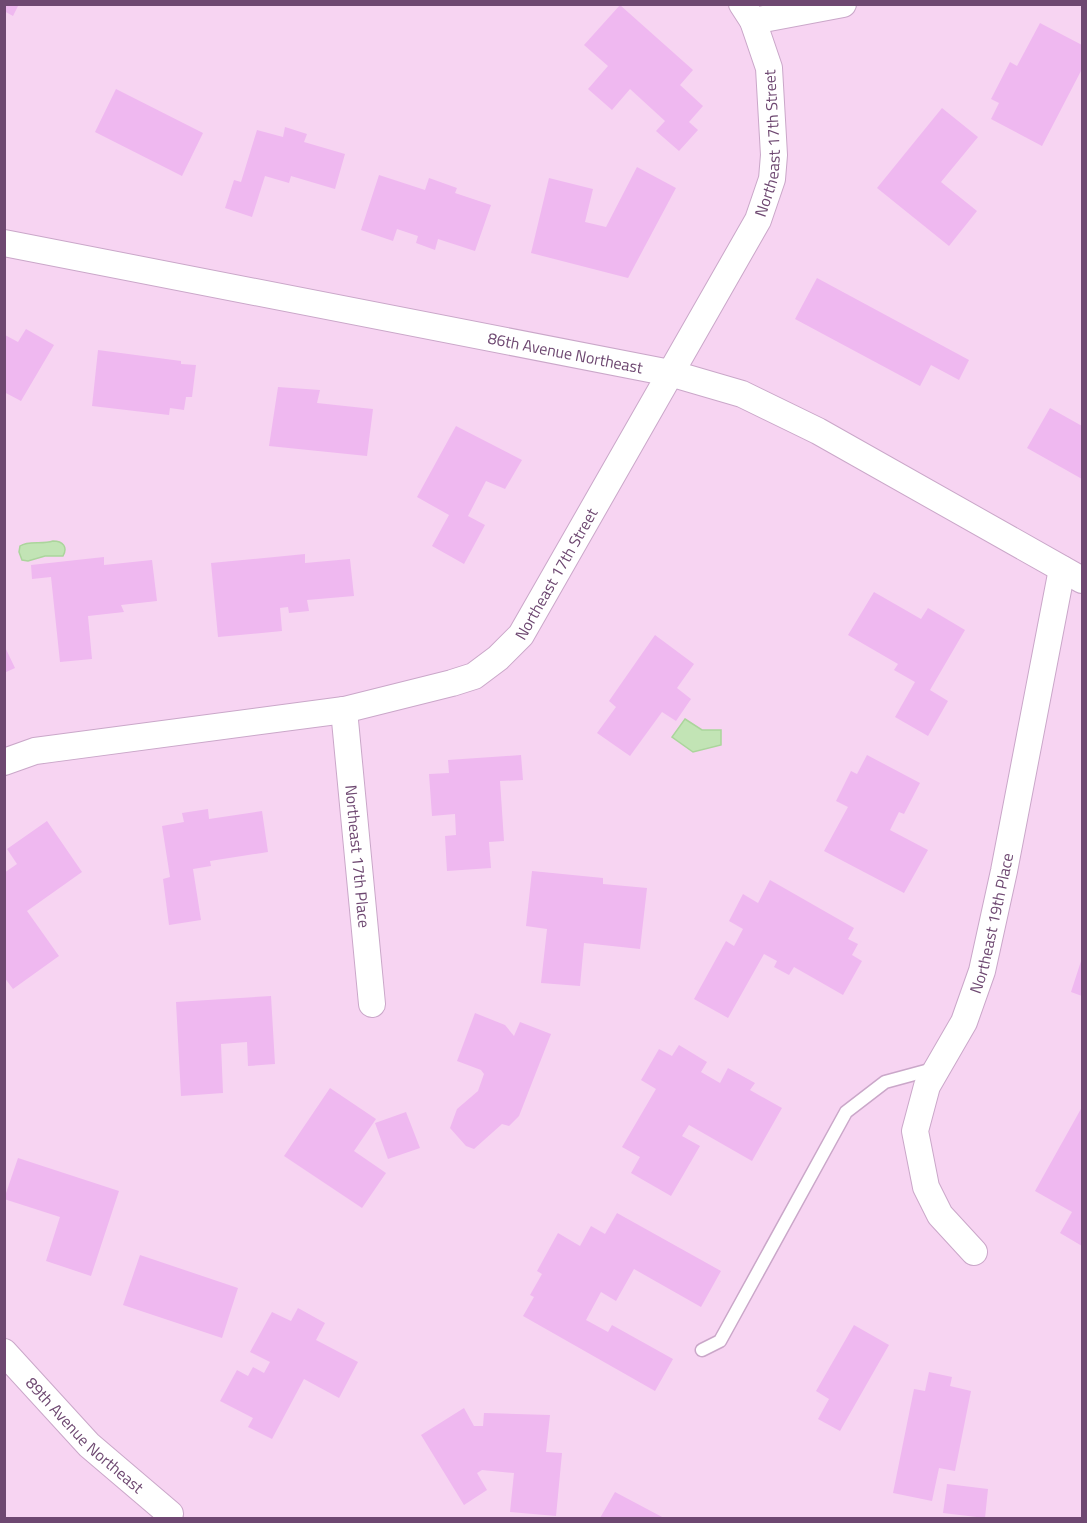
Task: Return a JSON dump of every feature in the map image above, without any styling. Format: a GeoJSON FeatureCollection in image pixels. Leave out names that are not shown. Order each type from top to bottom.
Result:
{"type":"FeatureCollection","features":[{"type":"Feature","properties":{"kind":"street"},"geometry":{"type":"LineString","coordinates":[[748,13],[843,4]]}},
{"type":"Feature","properties":{"kind":"street","name":"Northeast 17th Street"},"geometry":{"type":"LineString","coordinates":[[4,762],[35,751],[344,710],[452,684],[474,676],[498,658],[521,635],[758,220],[772,179],[774,155],[769,68],[748,13]]}},
{"type":"Feature","properties":{"kind":"street","name":"86th Avenue Northeast"},"geometry":{"type":"LineString","coordinates":[[4,243],[670,374],[742,394],[818,431],[1072,575]]}},
{"type":"Feature","properties":{"kind":"street","name":"Northeast 19th Place"},"geometry":{"type":"LineString","coordinates":[[974,1252],[940,1215],[926,1187],[915,1131],[927,1086],[964,1022],[982,971],[1072,575]]}},
{"type":"Feature","properties":{"kind":"street","name":"Northeast 17th Place"},"geometry":{"type":"LineString","coordinates":[[344,710],[372,1004]]}},
{"type":"Feature","properties":{"kind":"street","name":"89th Avenue Northeast"},"geometry":{"type":"LineString","coordinates":[[4,1352],[88,1445],[170,1514]]}},
{"type":"Feature","properties":{"kind":"lane"},"geometry":{"type":"LineString","coordinates":[[702,1350],[720,1341],[846,1112],[885,1082],[937,1068]]}},
{"type":"Feature","properties":{"kind":"shaded area"},"geometry":{"type":"Polygon","coordinates":[[[5,5],[1082,5],[1082,1518],[5,1518],[5,5]]]}},
{"type":"Feature","properties":{"kind":"shaded area"},"geometry":{"type":"Polygon","coordinates":[[[53,541],[64,545],[63,556],[22,560],[19,552],[20,546],[27,543],[53,541]]]}},
{"type":"Feature","properties":{"kind":"shaded area"},"geometry":{"type":"Polygon","coordinates":[[[685,719],[702,730],[721,730],[721,745],[693,752],[672,737],[685,719]]]}},
{"type":"Feature","properties":{"kind":"building"},"geometry":{"type":"Polygon","coordinates":[[[4,4],[19,4],[13,16],[4,11],[4,4]]]}},
{"type":"Feature","properties":{"kind":"building"},"geometry":{"type":"Polygon","coordinates":[[[620,5],[693,70],[680,85],[703,106],[689,122],[698,130],[679,151],[656,131],[665,121],[630,89],[612,110],[588,89],[608,66],[584,45],[620,5]]]}},
{"type":"Feature","properties":{"kind":"building"},"geometry":{"type":"Polygon","coordinates":[[[1040,23],[1082,45],[1082,69],[1042,146],[991,119],[999,103],[991,99],[1010,62],[1017,66],[1040,23]]]}},
{"type":"Feature","properties":{"kind":"building"},"geometry":{"type":"Polygon","coordinates":[[[116,89],[203,133],[182,176],[95,132],[116,89]]]}},
{"type":"Feature","properties":{"kind":"building"},"geometry":{"type":"Polygon","coordinates":[[[942,108],[978,137],[941,182],[977,211],[949,246],[877,188],[942,108]]]}},
{"type":"Feature","properties":{"kind":"building"},"geometry":{"type":"Polygon","coordinates":[[[285,127],[307,134],[304,142],[345,154],[335,189],[291,176],[289,183],[265,176],[252,217],[225,208],[234,180],[241,182],[257,130],[283,137],[285,127]]]}},
{"type":"Feature","properties":{"kind":"building"},"geometry":{"type":"Polygon","coordinates":[[[637,167],[676,188],[628,278],[531,253],[549,178],[593,189],[585,222],[606,227],[637,167]]]}},
{"type":"Feature","properties":{"kind":"building"},"geometry":{"type":"Polygon","coordinates":[[[379,175],[425,190],[429,178],[457,188],[455,193],[491,205],[475,251],[438,239],[435,250],[416,243],[418,236],[397,229],[393,241],[361,230],[379,175]]]}},
{"type":"Feature","properties":{"kind":"building"},"geometry":{"type":"Polygon","coordinates":[[[817,278],[969,360],[959,380],[931,365],[920,386],[795,319],[817,278]]]}},
{"type":"Feature","properties":{"kind":"building"},"geometry":{"type":"Polygon","coordinates":[[[26,329],[54,345],[21,401],[4,392],[4,337],[5,335],[18,342],[26,329]]]}},
{"type":"Feature","properties":{"kind":"building"},"geometry":{"type":"Polygon","coordinates":[[[98,350],[196,365],[192,397],[186,397],[184,410],[170,408],[169,415],[92,406],[98,350]]]}},
{"type":"Feature","properties":{"kind":"building"},"geometry":{"type":"Polygon","coordinates":[[[278,387],[320,390],[317,403],[373,409],[367,456],[269,446],[278,387]]]}},
{"type":"Feature","properties":{"kind":"building"},"geometry":{"type":"Polygon","coordinates":[[[1050,408],[1082,426],[1082,479],[1027,448],[1050,408]]]}},
{"type":"Feature","properties":{"kind":"building"},"geometry":{"type":"Polygon","coordinates":[[[456,426],[522,460],[505,489],[486,481],[468,516],[485,525],[464,564],[432,546],[449,515],[417,497],[456,426]]]}},
{"type":"Feature","properties":{"kind":"building"},"geometry":{"type":"Polygon","coordinates":[[[305,554],[305,563],[350,559],[354,596],[307,600],[309,611],[289,613],[288,607],[280,608],[282,631],[218,637],[211,563],[305,554]]]}},
{"type":"Feature","properties":{"kind":"building"},"geometry":{"type":"Polygon","coordinates":[[[104,557],[104,565],[152,560],[157,601],[121,605],[124,612],[88,616],[92,659],[60,662],[51,577],[32,579],[31,565],[104,557]]]}},
{"type":"Feature","properties":{"kind":"building"},"geometry":{"type":"Polygon","coordinates":[[[874,592],[921,619],[928,608],[965,630],[930,690],[948,701],[928,736],[895,717],[915,682],[894,670],[898,664],[848,635],[874,592]]]}},
{"type":"Feature","properties":{"kind":"building"},"geometry":{"type":"Polygon","coordinates":[[[655,635],[694,664],[677,688],[691,699],[676,721],[662,712],[630,756],[597,733],[616,707],[609,701],[655,635]]]}},
{"type":"Feature","properties":{"kind":"building"},"geometry":{"type":"Polygon","coordinates":[[[4,645],[15,668],[4,673],[4,645]]]}},
{"type":"Feature","properties":{"kind":"building"},"geometry":{"type":"Polygon","coordinates":[[[521,755],[523,780],[500,781],[504,841],[489,842],[491,868],[447,871],[445,836],[456,835],[455,814],[432,816],[429,774],[449,773],[448,760],[521,755]]]}},
{"type":"Feature","properties":{"kind":"building"},"geometry":{"type":"Polygon","coordinates":[[[867,755],[920,783],[904,814],[899,812],[890,830],[928,850],[904,893],[824,851],[848,807],[836,801],[851,771],[857,774],[867,755]]]}},
{"type":"Feature","properties":{"kind":"building"},"geometry":{"type":"Polygon","coordinates":[[[208,809],[209,819],[262,811],[268,852],[210,861],[211,866],[193,869],[201,920],[169,925],[163,879],[170,877],[162,826],[184,822],[182,813],[208,809]]]}},
{"type":"Feature","properties":{"kind":"building"},"geometry":{"type":"Polygon","coordinates":[[[47,821],[82,872],[27,911],[59,956],[13,989],[4,977],[4,873],[17,864],[7,849],[47,821]]]}},
{"type":"Feature","properties":{"kind":"building"},"geometry":{"type":"Polygon","coordinates":[[[532,871],[603,878],[603,884],[647,888],[640,949],[584,943],[580,986],[541,983],[547,929],[526,926],[532,871]]]}},
{"type":"Feature","properties":{"kind":"building"},"geometry":{"type":"Polygon","coordinates":[[[770,880],[854,928],[848,939],[858,944],[852,955],[862,961],[843,995],[794,967],[789,975],[774,967],[777,961],[764,954],[728,1018],[694,999],[726,941],[734,946],[743,929],[729,921],[743,894],[758,903],[770,880]]]}},
{"type":"Feature","properties":{"kind":"building"},"geometry":{"type":"Polygon","coordinates":[[[1082,958],[1082,996],[1071,992],[1082,958]]]}},
{"type":"Feature","properties":{"kind":"building"},"geometry":{"type":"Polygon","coordinates":[[[271,996],[275,1064],[248,1066],[247,1042],[221,1044],[223,1093],[181,1096],[176,1002],[271,996]]]}},
{"type":"Feature","properties":{"kind":"building"},"geometry":{"type":"Polygon","coordinates":[[[475,1013],[505,1025],[514,1036],[520,1022],[551,1034],[519,1116],[509,1126],[502,1124],[474,1149],[466,1146],[450,1128],[457,1109],[478,1091],[484,1074],[481,1070],[457,1061],[475,1013]]]}},
{"type":"Feature","properties":{"kind":"building"},"geometry":{"type":"Polygon","coordinates":[[[679,1045],[707,1062],[701,1072],[720,1083],[728,1068],[755,1083],[750,1090],[782,1108],[752,1161],[689,1125],[682,1136],[700,1146],[671,1196],[631,1173],[640,1157],[622,1147],[656,1089],[641,1080],[659,1049],[672,1056],[679,1045]]]}},
{"type":"Feature","properties":{"kind":"building"},"geometry":{"type":"Polygon","coordinates":[[[330,1088],[376,1119],[354,1151],[386,1173],[362,1208],[284,1156],[330,1088]]]}},
{"type":"Feature","properties":{"kind":"building"},"geometry":{"type":"Polygon","coordinates":[[[1082,1107],[1082,1246],[1060,1233],[1072,1212],[1035,1191],[1082,1107]]]}},
{"type":"Feature","properties":{"kind":"building"},"geometry":{"type":"Polygon","coordinates":[[[406,1112],[420,1148],[388,1159],[375,1123],[406,1112]]]}},
{"type":"Feature","properties":{"kind":"building"},"geometry":{"type":"Polygon","coordinates":[[[18,1158],[119,1191],[91,1276],[46,1261],[60,1217],[4,1199],[18,1158]]]}},
{"type":"Feature","properties":{"kind":"building"},"geometry":{"type":"Polygon","coordinates":[[[617,1213],[721,1271],[701,1307],[634,1269],[616,1301],[601,1292],[586,1320],[608,1332],[612,1325],[673,1359],[655,1391],[523,1316],[534,1297],[530,1295],[542,1274],[537,1271],[558,1233],[580,1246],[591,1226],[605,1234],[617,1213]]]}},
{"type":"Feature","properties":{"kind":"building"},"geometry":{"type":"Polygon","coordinates":[[[140,1255],[238,1288],[222,1338],[123,1305],[140,1255]]]}},
{"type":"Feature","properties":{"kind":"building"},"geometry":{"type":"Polygon","coordinates":[[[298,1308],[325,1323],[316,1340],[358,1362],[339,1398],[304,1379],[272,1439],[248,1427],[253,1418],[220,1401],[237,1370],[248,1376],[253,1367],[264,1373],[270,1362],[250,1352],[272,1312],[291,1321],[298,1308]]]}},
{"type":"Feature","properties":{"kind":"building"},"geometry":{"type":"Polygon","coordinates":[[[854,1325],[889,1345],[840,1431],[818,1419],[829,1399],[816,1391],[854,1325]]]}},
{"type":"Feature","properties":{"kind":"building"},"geometry":{"type":"Polygon","coordinates":[[[929,1372],[952,1377],[950,1386],[971,1391],[955,1471],[939,1468],[932,1501],[893,1493],[914,1389],[925,1391],[929,1372]]]}},
{"type":"Feature","properties":{"kind":"building"},"geometry":{"type":"Polygon","coordinates":[[[464,1408],[474,1426],[483,1426],[484,1413],[550,1415],[546,1452],[562,1453],[556,1516],[510,1512],[514,1473],[482,1470],[477,1473],[487,1490],[464,1505],[421,1435],[464,1408]]]}},
{"type":"Feature","properties":{"kind":"building"},"geometry":{"type":"Polygon","coordinates":[[[947,1484],[988,1489],[985,1518],[943,1513],[947,1484]]]}},
{"type":"Feature","properties":{"kind":"building"},"geometry":{"type":"Polygon","coordinates":[[[615,1492],[664,1518],[600,1518],[615,1492]]]}}]}
